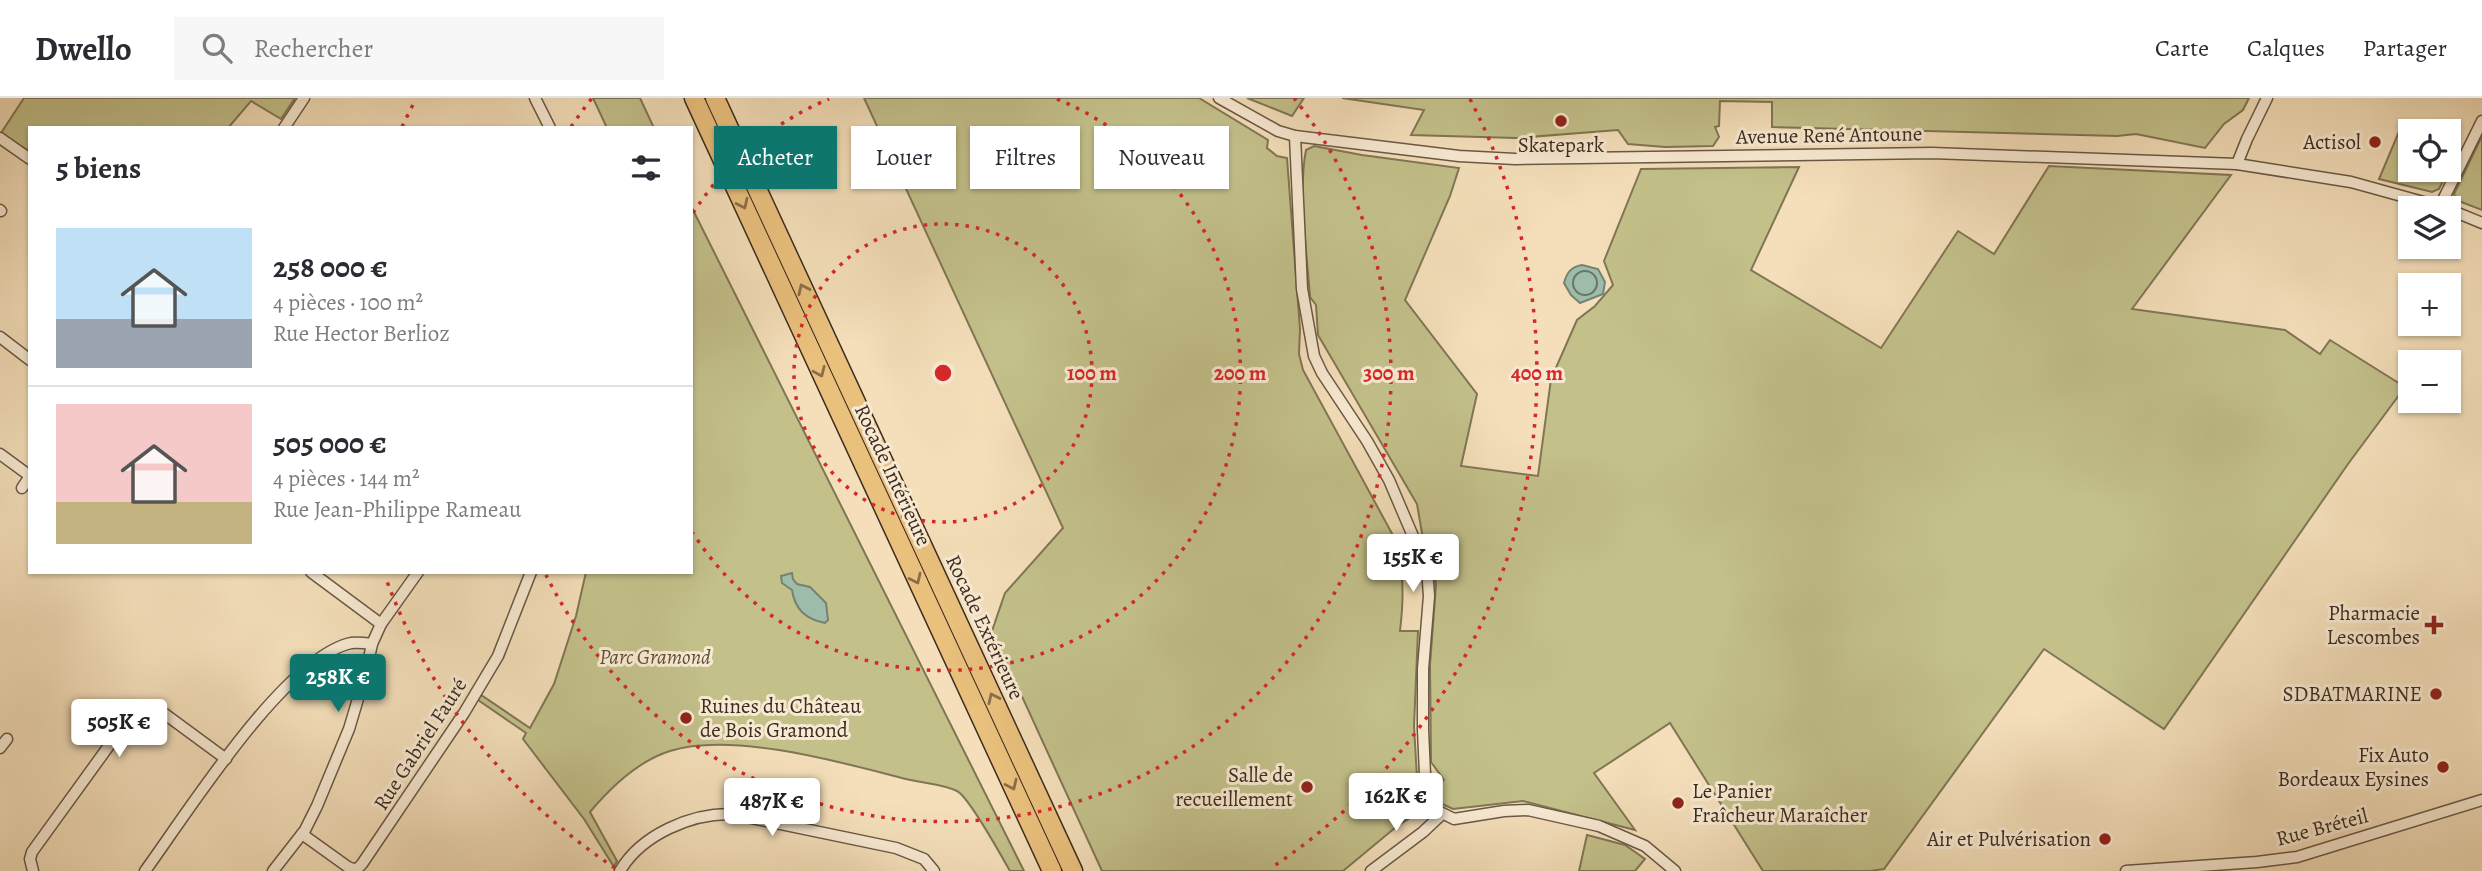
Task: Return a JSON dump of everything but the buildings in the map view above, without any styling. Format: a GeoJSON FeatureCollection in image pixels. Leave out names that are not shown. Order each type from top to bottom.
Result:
{"type":"FeatureCollection","features":[{"type":"Feature","properties":{"kind":"highway","name":"Rocade Intérieure"},"geometry":{"type":"LineString","coordinates":[[694,98],[1052,871]]}},
{"type":"Feature","properties":{"kind":"highway","name":"Rocade Extérieure"},"geometry":{"type":"LineString","coordinates":[[715,98],[728,126]]}},
{"type":"Feature","properties":{"kind":"highway"},"geometry":{"type":"LineString","coordinates":[[728,98],[741,126]]}},
{"type":"Feature","properties":{"kind":"highway","name":"Rocade Extérieure"},"geometry":{"type":"LineString","coordinates":[[756,189],[1073,871]]}},
{"type":"Feature","properties":{"kind":"street"},"geometry":{"type":"LineString","coordinates":[[285,126],[304,98]]}},
{"type":"Feature","properties":{"kind":"street"},"geometry":{"type":"LineString","coordinates":[[536,98],[549,126]]}},
{"type":"Feature","properties":{"kind":"street","name":"Avenue René Antoune"},"geometry":{"type":"LineString","coordinates":[[1219,98],[1278,131],[1295,136],[1486,158],[1932,153],[2238,164],[2351,182],[2401,196]]}},
{"type":"Feature","properties":{"kind":"street"},"geometry":{"type":"LineString","coordinates":[[2238,164],[2246,139],[2267,98]]}},
{"type":"Feature","properties":{"kind":"street"},"geometry":{"type":"LineString","coordinates":[[2449,196],[2482,121]]}},
{"type":"Feature","properties":{"kind":"street"},"geometry":{"type":"LineString","coordinates":[[1295,136],[1301,279],[1305,319],[1314,356],[1389,480],[1427,569],[1429,596],[1423,669],[1425,789],[1431,805],[1454,819],[1528,810],[1598,826],[1632,839],[1675,871]]}},
{"type":"Feature","properties":{"kind":"street"},"geometry":{"type":"LineString","coordinates":[[0,138],[28,158]]}},
{"type":"Feature","properties":{"kind":"street","name":"Avenue René Antoune"},"geometry":{"type":"LineString","coordinates":[[2461,215],[2482,223]]}},
{"type":"Feature","properties":{"kind":"street"},"geometry":{"type":"LineString","coordinates":[[0,337],[28,358]]}},
{"type":"Feature","properties":{"kind":"street"},"geometry":{"type":"LineString","coordinates":[[0,454],[28,475]]}},
{"type":"Feature","properties":{"kind":"street"},"geometry":{"type":"LineString","coordinates":[[22,488],[28,479]]}},
{"type":"Feature","properties":{"kind":"street"},"geometry":{"type":"LineString","coordinates":[[314,574],[381,624]]}},
{"type":"Feature","properties":{"kind":"street"},"geometry":{"type":"LineString","coordinates":[[273,871],[302,834],[317,806],[349,729],[372,644],[381,624],[417,574]]}},
{"type":"Feature","properties":{"kind":"street","name":"Rue Gabriel Fauré"},"geometry":{"type":"LineString","coordinates":[[302,834],[348,867],[356,870],[362,864],[464,713],[498,656],[530,574]]}},
{"type":"Feature","properties":{"kind":"street"},"geometry":{"type":"LineString","coordinates":[[145,871],[282,689],[301,673],[342,647],[352,643],[372,644]]}},
{"type":"Feature","properties":{"kind":"street"},"geometry":{"type":"LineString","coordinates":[[33,871],[30,859],[32,852],[129,718],[137,711],[158,709],[226,760]]}},
{"type":"Feature","properties":{"kind":"street","name":"Rue Bréteil"},"geometry":{"type":"LineString","coordinates":[[2126,871],[2297,857],[2482,800]]}},
{"type":"Feature","properties":{"kind":"street"},"geometry":{"type":"LineString","coordinates":[[620,871],[629,856],[657,834],[717,813],[895,848],[924,859],[934,871]]}},
{"type":"Feature","properties":{"kind":"street"},"geometry":{"type":"LineString","coordinates":[[1371,871],[1423,832],[1442,814]]}},
{"type":"Feature","properties":{"kind":"green space"},"geometry":{"type":"Polygon","coordinates":[[[24,98],[295,98],[281,119],[251,101],[230,126],[28,126],[28,151],[1,133],[24,98]]]}},
{"type":"Feature","properties":{"kind":"green space"},"geometry":{"type":"Polygon","coordinates":[[[593,98],[640,98],[653,126],[606,126],[593,98]]]}},
{"type":"Feature","properties":{"kind":"green space"},"geometry":{"type":"Polygon","coordinates":[[[864,98],[1199,98],[1268,140],[1267,148],[1277,156],[1287,158],[1300,329],[1299,354],[1303,370],[1395,539],[1402,585],[1400,631],[1418,631],[1414,726],[1419,812],[1396,827],[1343,871],[1102,871],[992,631],[1005,593],[1063,528],[906,189],[956,189],[956,126],[877,126],[864,98]]]}},
{"type":"Feature","properties":{"kind":"green space"},"geometry":{"type":"Polygon","coordinates":[[[1247,98],[1304,98],[1292,116],[1247,98]]]}},
{"type":"Feature","properties":{"kind":"green space"},"geometry":{"type":"Polygon","coordinates":[[[1342,98],[2249,98],[2243,110],[2224,124],[2205,148],[2136,134],[2117,136],[1772,127],[1772,102],[1720,101],[1719,126],[1715,127],[1719,137],[1713,146],[1665,147],[1628,144],[1618,130],[1516,138],[1411,135],[1424,110],[1342,98]]]}},
{"type":"Feature","properties":{"kind":"green space"},"geometry":{"type":"Polygon","coordinates":[[[2398,134],[2398,182],[2442,182],[2439,189],[2432,192],[2379,179],[2398,134]]]}},
{"type":"Feature","properties":{"kind":"green space"},"geometry":{"type":"Polygon","coordinates":[[[2482,136],[2482,210],[2461,202],[2461,196],[2455,196],[2482,136]]]}},
{"type":"Feature","properties":{"kind":"green space"},"geometry":{"type":"Polygon","coordinates":[[[1314,146],[1459,168],[1450,196],[1405,300],[1477,394],[1461,466],[1538,476],[1551,379],[1577,320],[1595,306],[1613,285],[1604,261],[1641,169],[1799,167],[1751,270],[1881,348],[1958,231],[1994,254],[2049,166],[2231,175],[2132,309],[2285,330],[2320,354],[2330,340],[2398,383],[2398,396],[2164,729],[2044,649],[1884,869],[1763,871],[1670,723],[1594,773],[1635,830],[1523,801],[1453,809],[1442,804],[1434,790],[1444,780],[1431,762],[1430,665],[1436,585],[1433,563],[1423,539],[1417,504],[1318,335],[1316,305],[1310,297],[1304,223],[1306,150],[1314,146]]]}},
{"type":"Feature","properties":{"kind":"green space","name":"Parc Gramond"},"geometry":{"type":"Polygon","coordinates":[[[693,210],[1024,871],[1010,871],[985,828],[957,791],[820,758],[755,747],[724,745],[695,746],[658,755],[616,784],[598,803],[590,812],[617,861],[614,867],[584,819],[523,739],[526,733],[478,700],[481,695],[530,728],[554,684],[576,616],[586,574],[693,574],[693,210]]]}},
{"type":"Feature","properties":{"kind":"green space"},"geometry":{"type":"Polygon","coordinates":[[[1587,835],[1625,845],[1645,859],[1635,871],[1579,871],[1587,835]]]}},
{"type":"Feature","properties":{"kind":"water"},"geometry":{"type":"Polygon","coordinates":[[[1582,265],[1598,269],[1605,282],[1603,294],[1580,303],[1564,283],[1570,271],[1582,265]]]}},
{"type":"Feature","properties":{"kind":"water"},"geometry":{"type":"Polygon","coordinates":[[[792,573],[797,584],[810,587],[826,603],[828,620],[825,623],[802,612],[792,590],[782,583],[781,576],[792,573]]]}},
{"type":"Feature","properties":{"kind":"place","name":"Skatepark"},"geometry":{"type":"Point","coordinates":[1561,121]}},
{"type":"Feature","properties":{"kind":"place","name":"Actisol"},"geometry":{"type":"Point","coordinates":[2375,142]}},
{"type":"Feature","properties":{"kind":"place","name":"Pharmacie Lescombes"},"geometry":{"type":"Point","coordinates":[2434,625]}},
{"type":"Feature","properties":{"kind":"place","name":"SDBATMARINE"},"geometry":{"type":"Point","coordinates":[2436,694]}},
{"type":"Feature","properties":{"kind":"place","name":"Ruines du Château de Bois Gramond"},"geometry":{"type":"Point","coordinates":[686,718]}},
{"type":"Feature","properties":{"kind":"place","name":"Fix Auto Bordeaux Eysines"},"geometry":{"type":"Point","coordinates":[2443,767]}},
{"type":"Feature","properties":{"kind":"place","name":"Salle de recueillement"},"geometry":{"type":"Point","coordinates":[1307,787]}},
{"type":"Feature","properties":{"kind":"place","name":"Le Panier Fraîcheur Maraîcher"},"geometry":{"type":"Point","coordinates":[1678,803]}},
{"type":"Feature","properties":{"kind":"place","name":"Air et Pulvérisation"},"geometry":{"type":"Point","coordinates":[2105,839]}}]}
